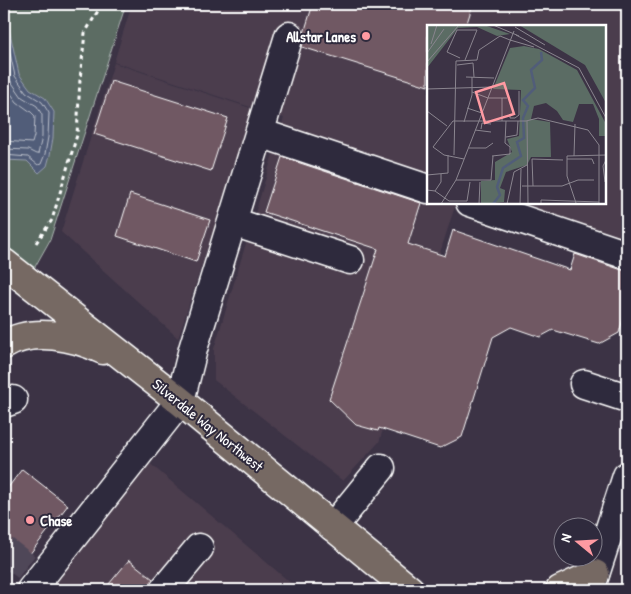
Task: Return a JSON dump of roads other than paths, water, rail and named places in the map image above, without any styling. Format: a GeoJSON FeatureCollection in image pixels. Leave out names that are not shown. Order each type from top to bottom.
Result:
{"type":"FeatureCollection","features":[{"type":"Feature","properties":{"kind":"main road","name":"Silverdale Way Northwest"},"geometry":{"type":"LineString","coordinates":[[4,263],[180,401],[410,590]]}},
{"type":"Feature","properties":{"kind":"main road"},"geometry":{"type":"LineString","coordinates":[[4,345],[26,337],[42,334],[57,336],[92,345],[135,367]]}},
{"type":"Feature","properties":{"kind":"main road"},"geometry":{"type":"LineString","coordinates":[[560,590],[593,582]]}},
{"type":"Feature","properties":{"kind":"street"},"geometry":{"type":"LineString","coordinates":[[31,590],[180,401],[193,349],[289,36]]}},
{"type":"Feature","properties":{"kind":"street"},"geometry":{"type":"LineString","coordinates":[[260,133],[427,189]]}},
{"type":"Feature","properties":{"kind":"street"},"geometry":{"type":"LineString","coordinates":[[476,204],[627,255]]}},
{"type":"Feature","properties":{"kind":"street"},"geometry":{"type":"LineString","coordinates":[[233,222],[350,260]]}},
{"type":"Feature","properties":{"kind":"street"},"geometry":{"type":"LineString","coordinates":[[584,384],[627,398]]}},
{"type":"Feature","properties":{"kind":"street"},"geometry":{"type":"LineString","coordinates":[[333,527],[381,468]]}},
{"type":"Feature","properties":{"kind":"street"},"geometry":{"type":"LineString","coordinates":[[593,582],[627,478]]}},
{"type":"Feature","properties":{"kind":"street"},"geometry":{"type":"LineString","coordinates":[[164,590],[199,548]]}},
{"type":"Feature","properties":{"kind":"water"},"geometry":{"type":"Polygon","coordinates":[[[4,10],[19,74],[30,89],[45,98],[54,112],[50,155],[47,166],[39,173],[27,161],[4,160],[4,10]]]}},
{"type":"Feature","properties":{"kind":"tunnel"},"geometry":{"type":"LineString","coordinates":[[4,550],[41,578]]}},
{"type":"Feature","properties":{"kind":"place","name":"Allstar Lanes"},"geometry":{"type":"Point","coordinates":[366,36]}},
{"type":"Feature","properties":{"kind":"place","name":"Chase"},"geometry":{"type":"Point","coordinates":[30,520]}}]}
